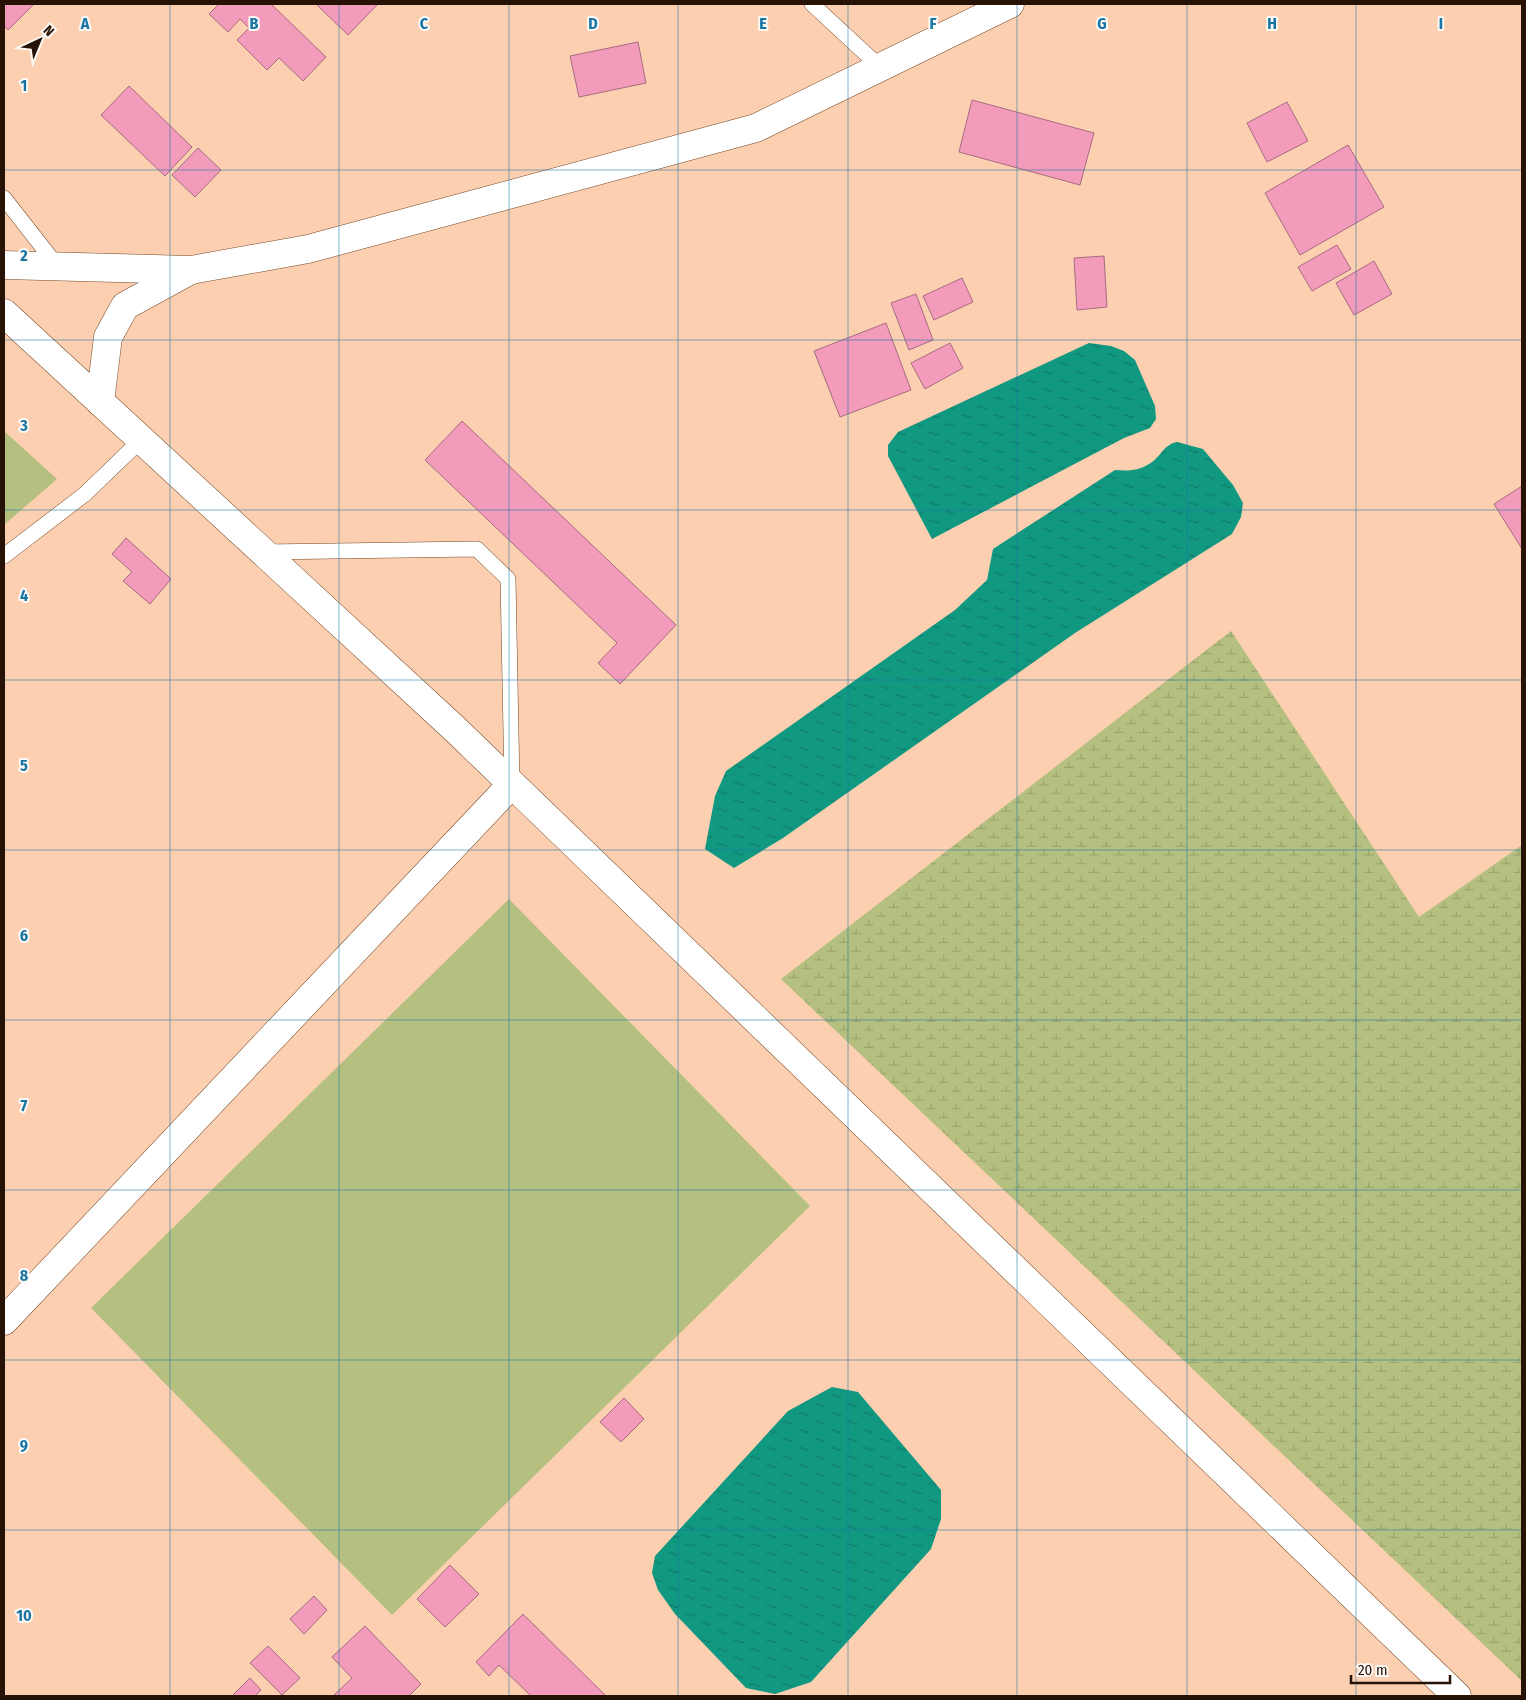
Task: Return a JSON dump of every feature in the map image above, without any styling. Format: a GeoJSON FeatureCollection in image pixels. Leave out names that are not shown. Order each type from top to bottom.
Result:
{"type":"FeatureCollection","features":[{"type":"Feature","properties":{"kind":"street"},"geometry":{"type":"LineString","coordinates":[[4,265],[191,270],[308,249],[756,128],[1010,4]]}},
{"type":"Feature","properties":{"kind":"street"},"geometry":{"type":"LineString","coordinates":[[100,402],[108,337],[125,306],[191,270]]}},
{"type":"Feature","properties":{"kind":"street"},"geometry":{"type":"LineString","coordinates":[[4,314],[456,730],[1457,1696]]}},
{"type":"Feature","properties":{"kind":"street"},"geometry":{"type":"LineString","coordinates":[[4,1322],[512,784]]}},
{"type":"Feature","properties":{"kind":"lane"},"geometry":{"type":"LineString","coordinates":[[812,4],[880,67]]}},
{"type":"Feature","properties":{"kind":"lane"},"geometry":{"type":"LineString","coordinates":[[4,198],[58,267]]}},
{"type":"Feature","properties":{"kind":"lane"},"geometry":{"type":"LineString","coordinates":[[4,556],[85,494],[141,440]]}},
{"type":"Feature","properties":{"kind":"lane"},"geometry":{"type":"LineString","coordinates":[[262,552],[477,549],[508,579],[512,784]]}},
{"type":"Feature","properties":{"kind":"green space"},"geometry":{"type":"Polygon","coordinates":[[[4,431],[57,479],[4,525],[4,431]]]}},
{"type":"Feature","properties":{"kind":"green space"},"geometry":{"type":"Polygon","coordinates":[[[1231,631],[1419,917],[1522,845],[1522,1681],[781,979],[1231,631]]]}},
{"type":"Feature","properties":{"kind":"green space"},"geometry":{"type":"Polygon","coordinates":[[[509,899],[810,1206],[392,1615],[91,1308],[509,899]]]}},
{"type":"Feature","properties":{"kind":"water"},"geometry":{"type":"Polygon","coordinates":[[[1089,343],[1111,346],[1124,351],[1135,360],[1155,406],[1156,419],[1150,428],[1124,438],[932,539],[888,456],[888,445],[898,432],[1089,343]]]}},
{"type":"Feature","properties":{"kind":"water"},"geometry":{"type":"Polygon","coordinates":[[[1177,442],[1203,449],[1233,485],[1243,503],[1241,517],[1232,534],[1075,633],[783,838],[734,868],[705,849],[715,796],[726,771],[955,610],[987,580],[993,549],[1115,470],[1141,468],[1153,461],[1169,445],[1177,442]]]}},
{"type":"Feature","properties":{"kind":"water"},"geometry":{"type":"Polygon","coordinates":[[[832,1387],[858,1392],[941,1490],[941,1519],[931,1549],[811,1682],[775,1694],[746,1688],[675,1614],[658,1590],[652,1573],[655,1556],[788,1411],[832,1387]]]}},
{"type":"Feature","properties":{"kind":"building"},"geometry":{"type":"Polygon","coordinates":[[[4,4],[34,4],[8,30],[4,26],[4,4]]]}},
{"type":"Feature","properties":{"kind":"building"},"geometry":{"type":"Polygon","coordinates":[[[219,4],[271,4],[326,57],[303,81],[279,58],[267,70],[237,40],[249,28],[240,19],[228,32],[209,14],[219,4]]]}},
{"type":"Feature","properties":{"kind":"building"},"geometry":{"type":"Polygon","coordinates":[[[316,4],[378,4],[348,35],[316,4]]]}},
{"type":"Feature","properties":{"kind":"building"},"geometry":{"type":"Polygon","coordinates":[[[638,42],[646,83],[579,97],[570,56],[638,42]]]}},
{"type":"Feature","properties":{"kind":"building"},"geometry":{"type":"Polygon","coordinates":[[[129,86],[192,147],[165,176],[101,115],[129,86]]]}},
{"type":"Feature","properties":{"kind":"building"},"geometry":{"type":"Polygon","coordinates":[[[972,100],[1094,133],[1080,185],[959,152],[972,100]]]}},
{"type":"Feature","properties":{"kind":"building"},"geometry":{"type":"Polygon","coordinates":[[[1287,102],[1308,141],[1267,162],[1247,123],[1287,102]]]}},
{"type":"Feature","properties":{"kind":"building"},"geometry":{"type":"Polygon","coordinates":[[[1348,145],[1384,207],[1300,255],[1265,193],[1348,145]]]}},
{"type":"Feature","properties":{"kind":"building"},"geometry":{"type":"Polygon","coordinates":[[[198,148],[221,170],[195,197],[172,175],[198,148]]]}},
{"type":"Feature","properties":{"kind":"building"},"geometry":{"type":"Polygon","coordinates":[[[1337,245],[1351,269],[1312,291],[1298,267],[1337,245]]]}},
{"type":"Feature","properties":{"kind":"building"},"geometry":{"type":"Polygon","coordinates":[[[1104,256],[1107,307],[1077,310],[1074,258],[1104,256]]]}},
{"type":"Feature","properties":{"kind":"building"},"geometry":{"type":"Polygon","coordinates":[[[1374,261],[1392,294],[1354,315],[1336,283],[1374,261]]]}},
{"type":"Feature","properties":{"kind":"building"},"geometry":{"type":"Polygon","coordinates":[[[962,278],[973,302],[934,320],[923,296],[962,278]]]}},
{"type":"Feature","properties":{"kind":"building"},"geometry":{"type":"Polygon","coordinates":[[[916,294],[933,340],[909,350],[891,303],[916,294]]]}},
{"type":"Feature","properties":{"kind":"building"},"geometry":{"type":"Polygon","coordinates":[[[886,323],[911,390],[840,417],[814,351],[886,323]]]}},
{"type":"Feature","properties":{"kind":"building"},"geometry":{"type":"Polygon","coordinates":[[[950,343],[963,368],[925,389],[911,363],[950,343]]]}},
{"type":"Feature","properties":{"kind":"building"},"geometry":{"type":"Polygon","coordinates":[[[462,421],[676,625],[620,684],[598,663],[617,643],[425,460],[462,421]]]}},
{"type":"Feature","properties":{"kind":"building"},"geometry":{"type":"Polygon","coordinates":[[[1522,486],[1522,549],[1494,504],[1522,486]]]}},
{"type":"Feature","properties":{"kind":"building"},"geometry":{"type":"Polygon","coordinates":[[[126,538],[171,579],[150,604],[123,581],[132,572],[112,554],[126,538]]]}},
{"type":"Feature","properties":{"kind":"building"},"geometry":{"type":"Polygon","coordinates":[[[624,1398],[644,1419],[621,1442],[600,1422],[624,1398]]]}},
{"type":"Feature","properties":{"kind":"building"},"geometry":{"type":"Polygon","coordinates":[[[450,1565],[479,1594],[445,1627],[417,1599],[450,1565]]]}},
{"type":"Feature","properties":{"kind":"building"},"geometry":{"type":"Polygon","coordinates":[[[314,1596],[327,1610],[304,1634],[290,1619],[314,1596]]]}},
{"type":"Feature","properties":{"kind":"building"},"geometry":{"type":"Polygon","coordinates":[[[523,1614],[606,1696],[531,1696],[499,1665],[489,1676],[476,1662],[523,1614]]]}},
{"type":"Feature","properties":{"kind":"building"},"geometry":{"type":"Polygon","coordinates":[[[365,1626],[421,1684],[409,1696],[333,1696],[352,1678],[332,1657],[365,1626]]]}},
{"type":"Feature","properties":{"kind":"building"},"geometry":{"type":"Polygon","coordinates":[[[268,1646],[300,1678],[282,1695],[250,1663],[268,1646]]]}},
{"type":"Feature","properties":{"kind":"building"},"geometry":{"type":"Polygon","coordinates":[[[250,1678],[261,1690],[255,1696],[232,1696],[250,1678]]]}}]}
